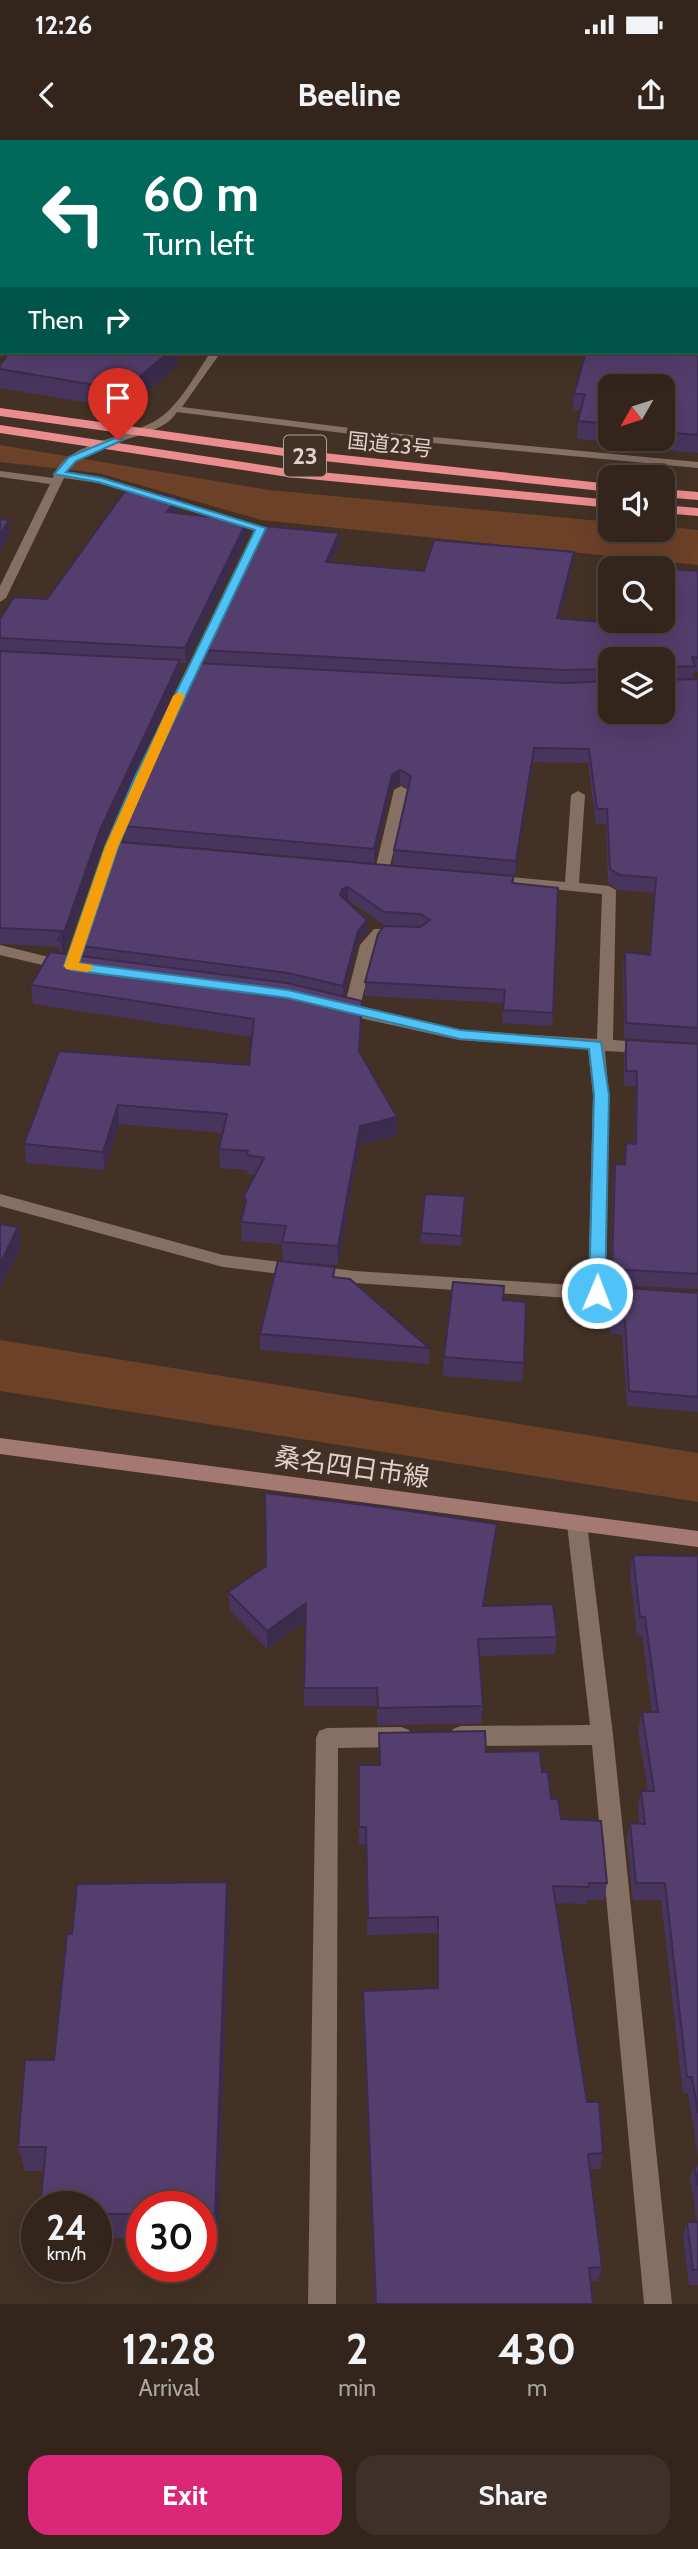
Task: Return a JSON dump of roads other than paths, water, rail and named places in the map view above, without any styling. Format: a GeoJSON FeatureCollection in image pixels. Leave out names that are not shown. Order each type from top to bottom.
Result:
{"type":"FeatureCollection","features":[{"type":"Feature","properties":{"kind":"highway","name":"国道23号"},"geometry":{"type":"LineString","coordinates":[[0,412],[134,435],[409,469],[598,487]]}},
{"type":"Feature","properties":{"kind":"highway","name":"国道23号"},"geometry":{"type":"LineString","coordinates":[[0,429],[288,473],[598,503]]}},
{"type":"Feature","properties":{"kind":"highway"},"geometry":{"type":"LineString","coordinates":[[675,494],[698,496]]}},
{"type":"Feature","properties":{"kind":"highway"},"geometry":{"type":"LineString","coordinates":[[675,510],[698,512]]}},
{"type":"Feature","properties":{"kind":"main road","name":"桑名四日市線"},"geometry":{"type":"LineString","coordinates":[[0,1446],[698,1539]]}},
{"type":"Feature","properties":{"kind":"street"},"geometry":{"type":"LineString","coordinates":[[0,598],[59,478],[72,459],[161,422],[175,409],[215,354]]}},
{"type":"Feature","properties":{"kind":"street"},"geometry":{"type":"LineString","coordinates":[[175,409],[390,436],[698,465]]}},
{"type":"Feature","properties":{"kind":"street"},"geometry":{"type":"LineString","coordinates":[[0,474],[99,480],[261,528],[191,671],[118,847],[78,967],[2,956]]}},
{"type":"Feature","properties":{"kind":"street"},"geometry":{"type":"LineString","coordinates":[[382,870],[401,790]]}},
{"type":"Feature","properties":{"kind":"street"},"geometry":{"type":"LineString","coordinates":[[572,886],[578,795]]}},
{"type":"Feature","properties":{"kind":"street"},"geometry":{"type":"LineString","coordinates":[[477,878],[609,890],[600,1045],[597,1293]]}},
{"type":"Feature","properties":{"kind":"street"},"geometry":{"type":"LineString","coordinates":[[351,1011],[374,928],[420,934]]}},
{"type":"Feature","properties":{"kind":"street"},"geometry":{"type":"LineString","coordinates":[[326,1004],[460,1035],[698,1051]]}},
{"type":"Feature","properties":{"kind":"street"},"geometry":{"type":"LineString","coordinates":[[0,1200],[223,1261],[355,1277],[648,1296]]}},
{"type":"Feature","properties":{"kind":"street"},"geometry":{"type":"LineString","coordinates":[[577,1524],[602,1735],[658,2304]]}},
{"type":"Feature","properties":{"kind":"street"},"geometry":{"type":"LineString","coordinates":[[323,2304],[327,1738],[602,1735]]}}]}
